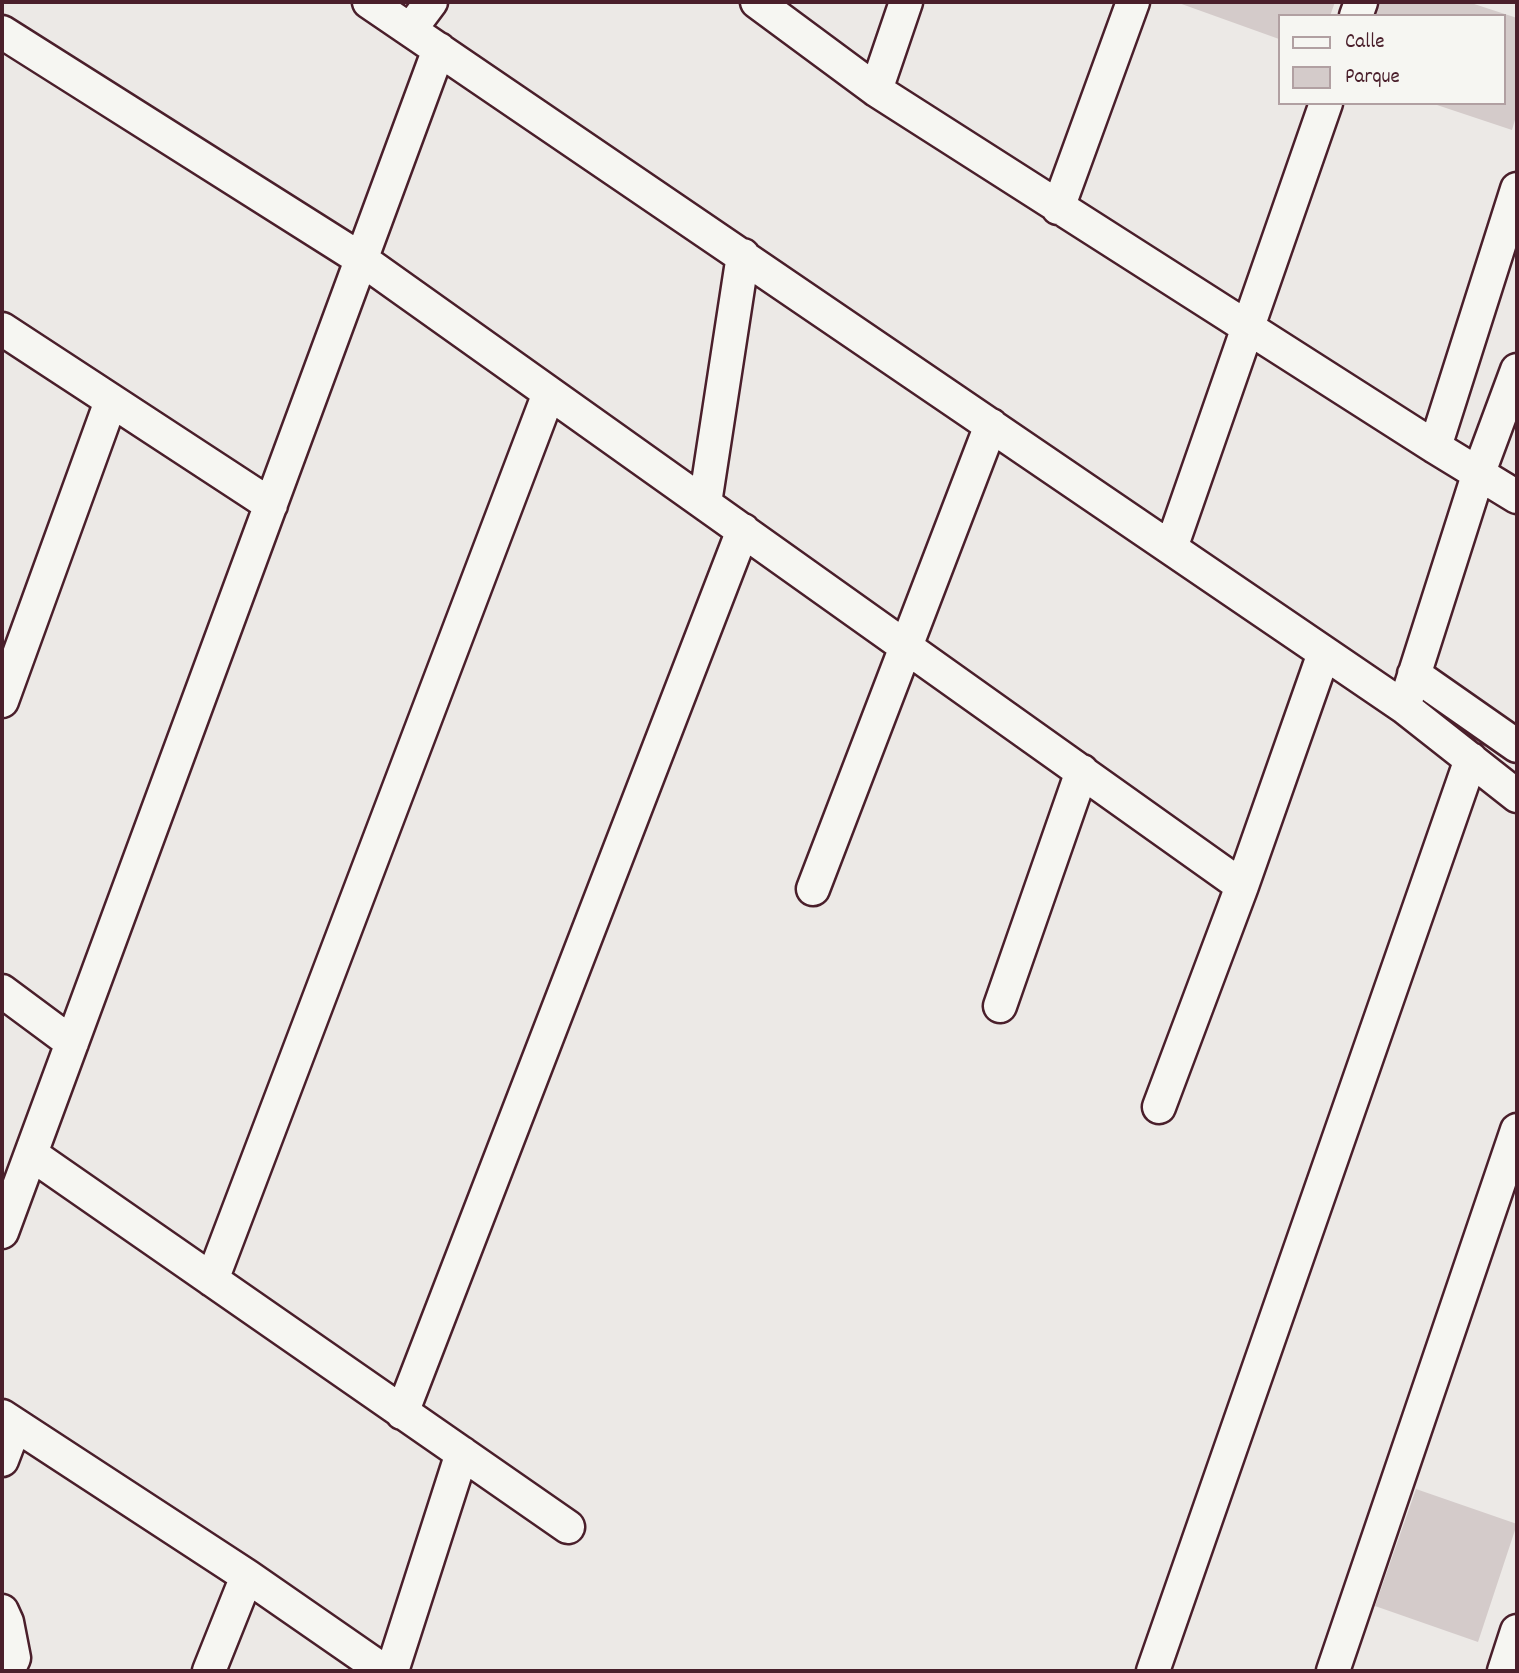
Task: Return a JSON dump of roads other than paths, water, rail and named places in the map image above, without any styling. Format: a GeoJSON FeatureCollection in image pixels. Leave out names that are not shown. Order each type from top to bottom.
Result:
{"type":"FeatureCollection","features":[{"type":"Feature","properties":{"kind":"street"},"geometry":{"type":"LineString","coordinates":[[369,2],[1404,707],[1517,796]]}},
{"type":"Feature","properties":{"kind":"street"},"geometry":{"type":"LineString","coordinates":[[410,30],[431,2]]}},
{"type":"Feature","properties":{"kind":"street"},"geometry":{"type":"LineString","coordinates":[[757,2],[876,90],[1248,329],[1517,497]]}},
{"type":"Feature","properties":{"kind":"street"},"geometry":{"type":"LineString","coordinates":[[876,90],[906,2]]}},
{"type":"Feature","properties":{"kind":"street"},"geometry":{"type":"LineString","coordinates":[[1058,208],[1133,2]]}},
{"type":"Feature","properties":{"kind":"street"},"geometry":{"type":"LineString","coordinates":[[2,32],[361,259],[1242,886]]}},
{"type":"Feature","properties":{"kind":"street"},"geometry":{"type":"LineString","coordinates":[[2,1232],[439,49]]}},
{"type":"Feature","properties":{"kind":"street"},"geometry":{"type":"LineString","coordinates":[[1171,548],[1325,105]]}},
{"type":"Feature","properties":{"kind":"street"},"geometry":{"type":"LineString","coordinates":[[1435,447],[1517,190]]}},
{"type":"Feature","properties":{"kind":"street"},"geometry":{"type":"LineString","coordinates":[[705,503],[743,255]]}},
{"type":"Feature","properties":{"kind":"street"},"geometry":{"type":"LineString","coordinates":[[2,330],[271,505]]}},
{"type":"Feature","properties":{"kind":"street"},"geometry":{"type":"LineString","coordinates":[[1404,707],[1478,475],[1517,370]]}},
{"type":"Feature","properties":{"kind":"street"},"geometry":{"type":"LineString","coordinates":[[212,1280],[549,393]]}},
{"type":"Feature","properties":{"kind":"street"},"geometry":{"type":"LineString","coordinates":[[2,701],[111,401]]}},
{"type":"Feature","properties":{"kind":"street"},"geometry":{"type":"LineString","coordinates":[[813,889],[991,425]]}},
{"type":"Feature","properties":{"kind":"street"},"geometry":{"type":"LineString","coordinates":[[402,1413],[743,530]]}},
{"type":"Feature","properties":{"kind":"street"},"geometry":{"type":"LineString","coordinates":[[1158,1107],[1242,886],[1324,653]]}},
{"type":"Feature","properties":{"kind":"street"},"geometry":{"type":"LineString","coordinates":[[1414,674],[1517,746]]}},
{"type":"Feature","properties":{"kind":"street"},"geometry":{"type":"LineString","coordinates":[[1153,1671],[1471,759]]}},
{"type":"Feature","properties":{"kind":"street"},"geometry":{"type":"LineString","coordinates":[[1000,1006],[1082,771]]}},
{"type":"Feature","properties":{"kind":"street"},"geometry":{"type":"LineString","coordinates":[[2,991],[72,1043]]}},
{"type":"Feature","properties":{"kind":"street"},"geometry":{"type":"LineString","coordinates":[[1333,1671],[1505,1205],[1517,1130]]}},
{"type":"Feature","properties":{"kind":"street"},"geometry":{"type":"LineString","coordinates":[[31,1154],[568,1527]]}},
{"type":"Feature","properties":{"kind":"street"},"geometry":{"type":"LineString","coordinates":[[2,1460],[8,1421],[247,1576],[384,1671]]}},
{"type":"Feature","properties":{"kind":"street"},"geometry":{"type":"LineString","coordinates":[[392,1671],[462,1453]]}},
{"type":"Feature","properties":{"kind":"street"},"geometry":{"type":"LineString","coordinates":[[209,1671],[247,1576]]}},
{"type":"Feature","properties":{"kind":"street"},"geometry":{"type":"LineString","coordinates":[[2,1611],[7,1622],[13,1658],[8,1671]]}},
{"type":"Feature","properties":{"kind":"street"},"geometry":{"type":"LineString","coordinates":[[1504,1671],[1517,1631]]}}]}
